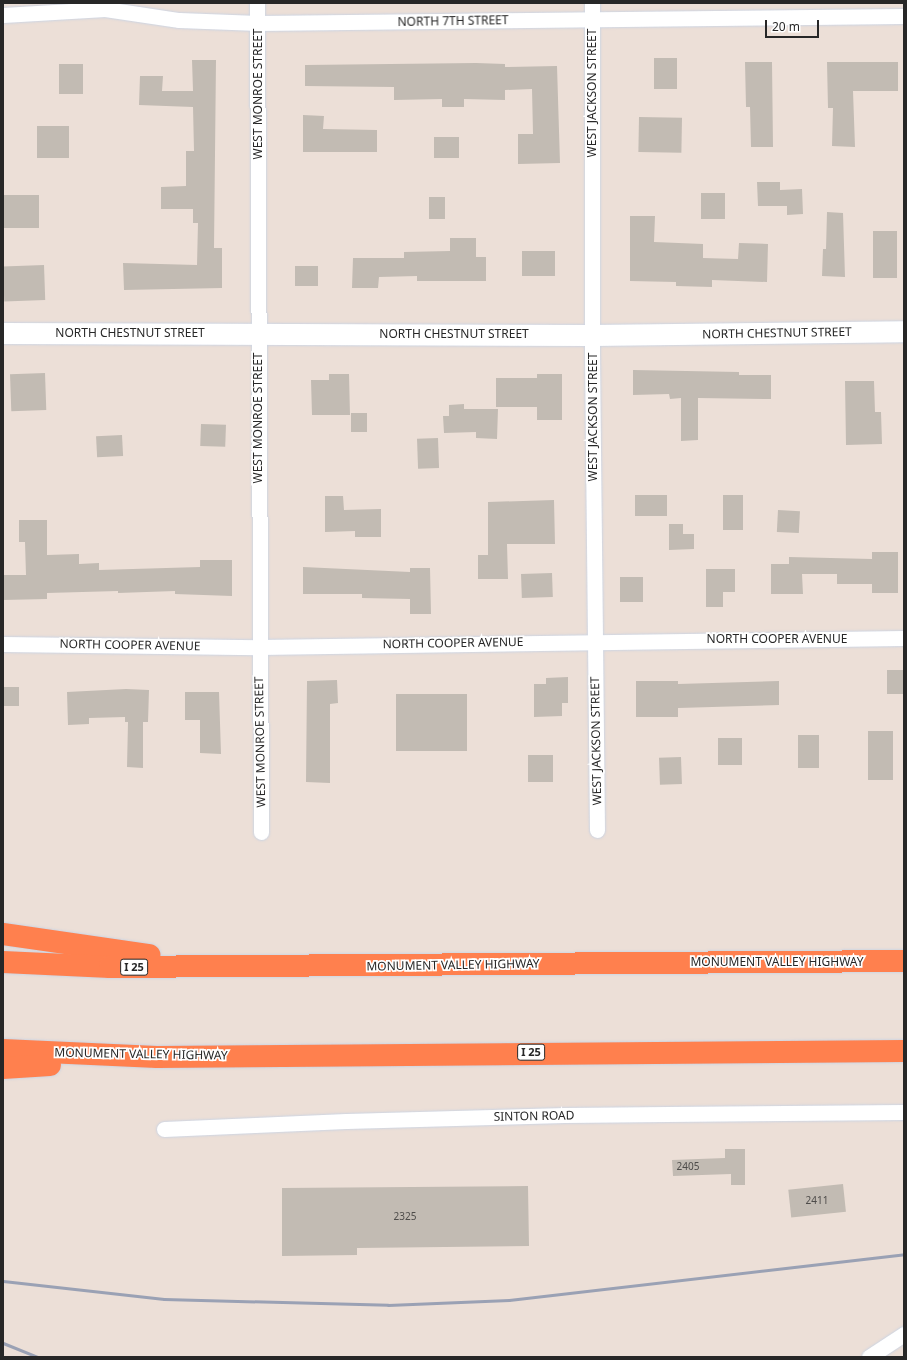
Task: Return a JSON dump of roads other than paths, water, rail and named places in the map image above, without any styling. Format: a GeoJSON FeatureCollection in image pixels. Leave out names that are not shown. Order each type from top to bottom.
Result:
{"type":"FeatureCollection","features":[{"type":"Feature","properties":{"kind":"highway"},"geometry":{"type":"LineString","coordinates":[[3,934],[155,956],[266,967]]}},
{"type":"Feature","properties":{"kind":"highway","name":"MONUMENT VALLEY HIGHWAY"},"geometry":{"type":"LineString","coordinates":[[3,962],[110,967],[266,967],[904,962]]}},
{"type":"Feature","properties":{"kind":"highway","name":"MONUMENT VALLEY HIGHWAY"},"geometry":{"type":"LineString","coordinates":[[3,1050],[157,1057],[904,1051]]}},
{"type":"Feature","properties":{"kind":"highway"},"geometry":{"type":"LineString","coordinates":[[3,1068],[157,1057]]}},
{"type":"Feature","properties":{"kind":"main road","name":"NORTH CHESTNUT STREET"},"geometry":{"type":"LineString","coordinates":[[3,333],[592,335],[904,331]]}},
{"type":"Feature","properties":{"kind":"street","name":"WEST MONROE STREET"},"geometry":{"type":"LineString","coordinates":[[257,3],[261,832]]}},
{"type":"Feature","properties":{"kind":"street","name":"WEST JACKSON STREET"},"geometry":{"type":"LineString","coordinates":[[592,3],[592,335],[597,830]]}},
{"type":"Feature","properties":{"kind":"street","name":"NORTH 7TH STREET"},"geometry":{"type":"LineString","coordinates":[[3,15],[105,9],[179,20],[258,23],[904,16]]}},
{"type":"Feature","properties":{"kind":"street","name":"NORTH COOPER AVENUE"},"geometry":{"type":"LineString","coordinates":[[3,644],[259,647],[594,641],[904,638]]}},
{"type":"Feature","properties":{"kind":"street","name":"SINTON ROAD"},"geometry":{"type":"LineString","coordinates":[[164,1129],[346,1121],[565,1115],[904,1112]]}},
{"type":"Feature","properties":{"kind":"street"},"geometry":{"type":"LineString","coordinates":[[869,1357],[904,1334]]}},
{"type":"Feature","properties":{"kind":"railway"},"geometry":{"type":"LineString","coordinates":[[3,1281],[164,1299],[388,1305],[509,1300],[904,1254]]}},
{"type":"Feature","properties":{"kind":"railway"},"geometry":{"type":"LineString","coordinates":[[3,1343],[37,1357]]}}]}
